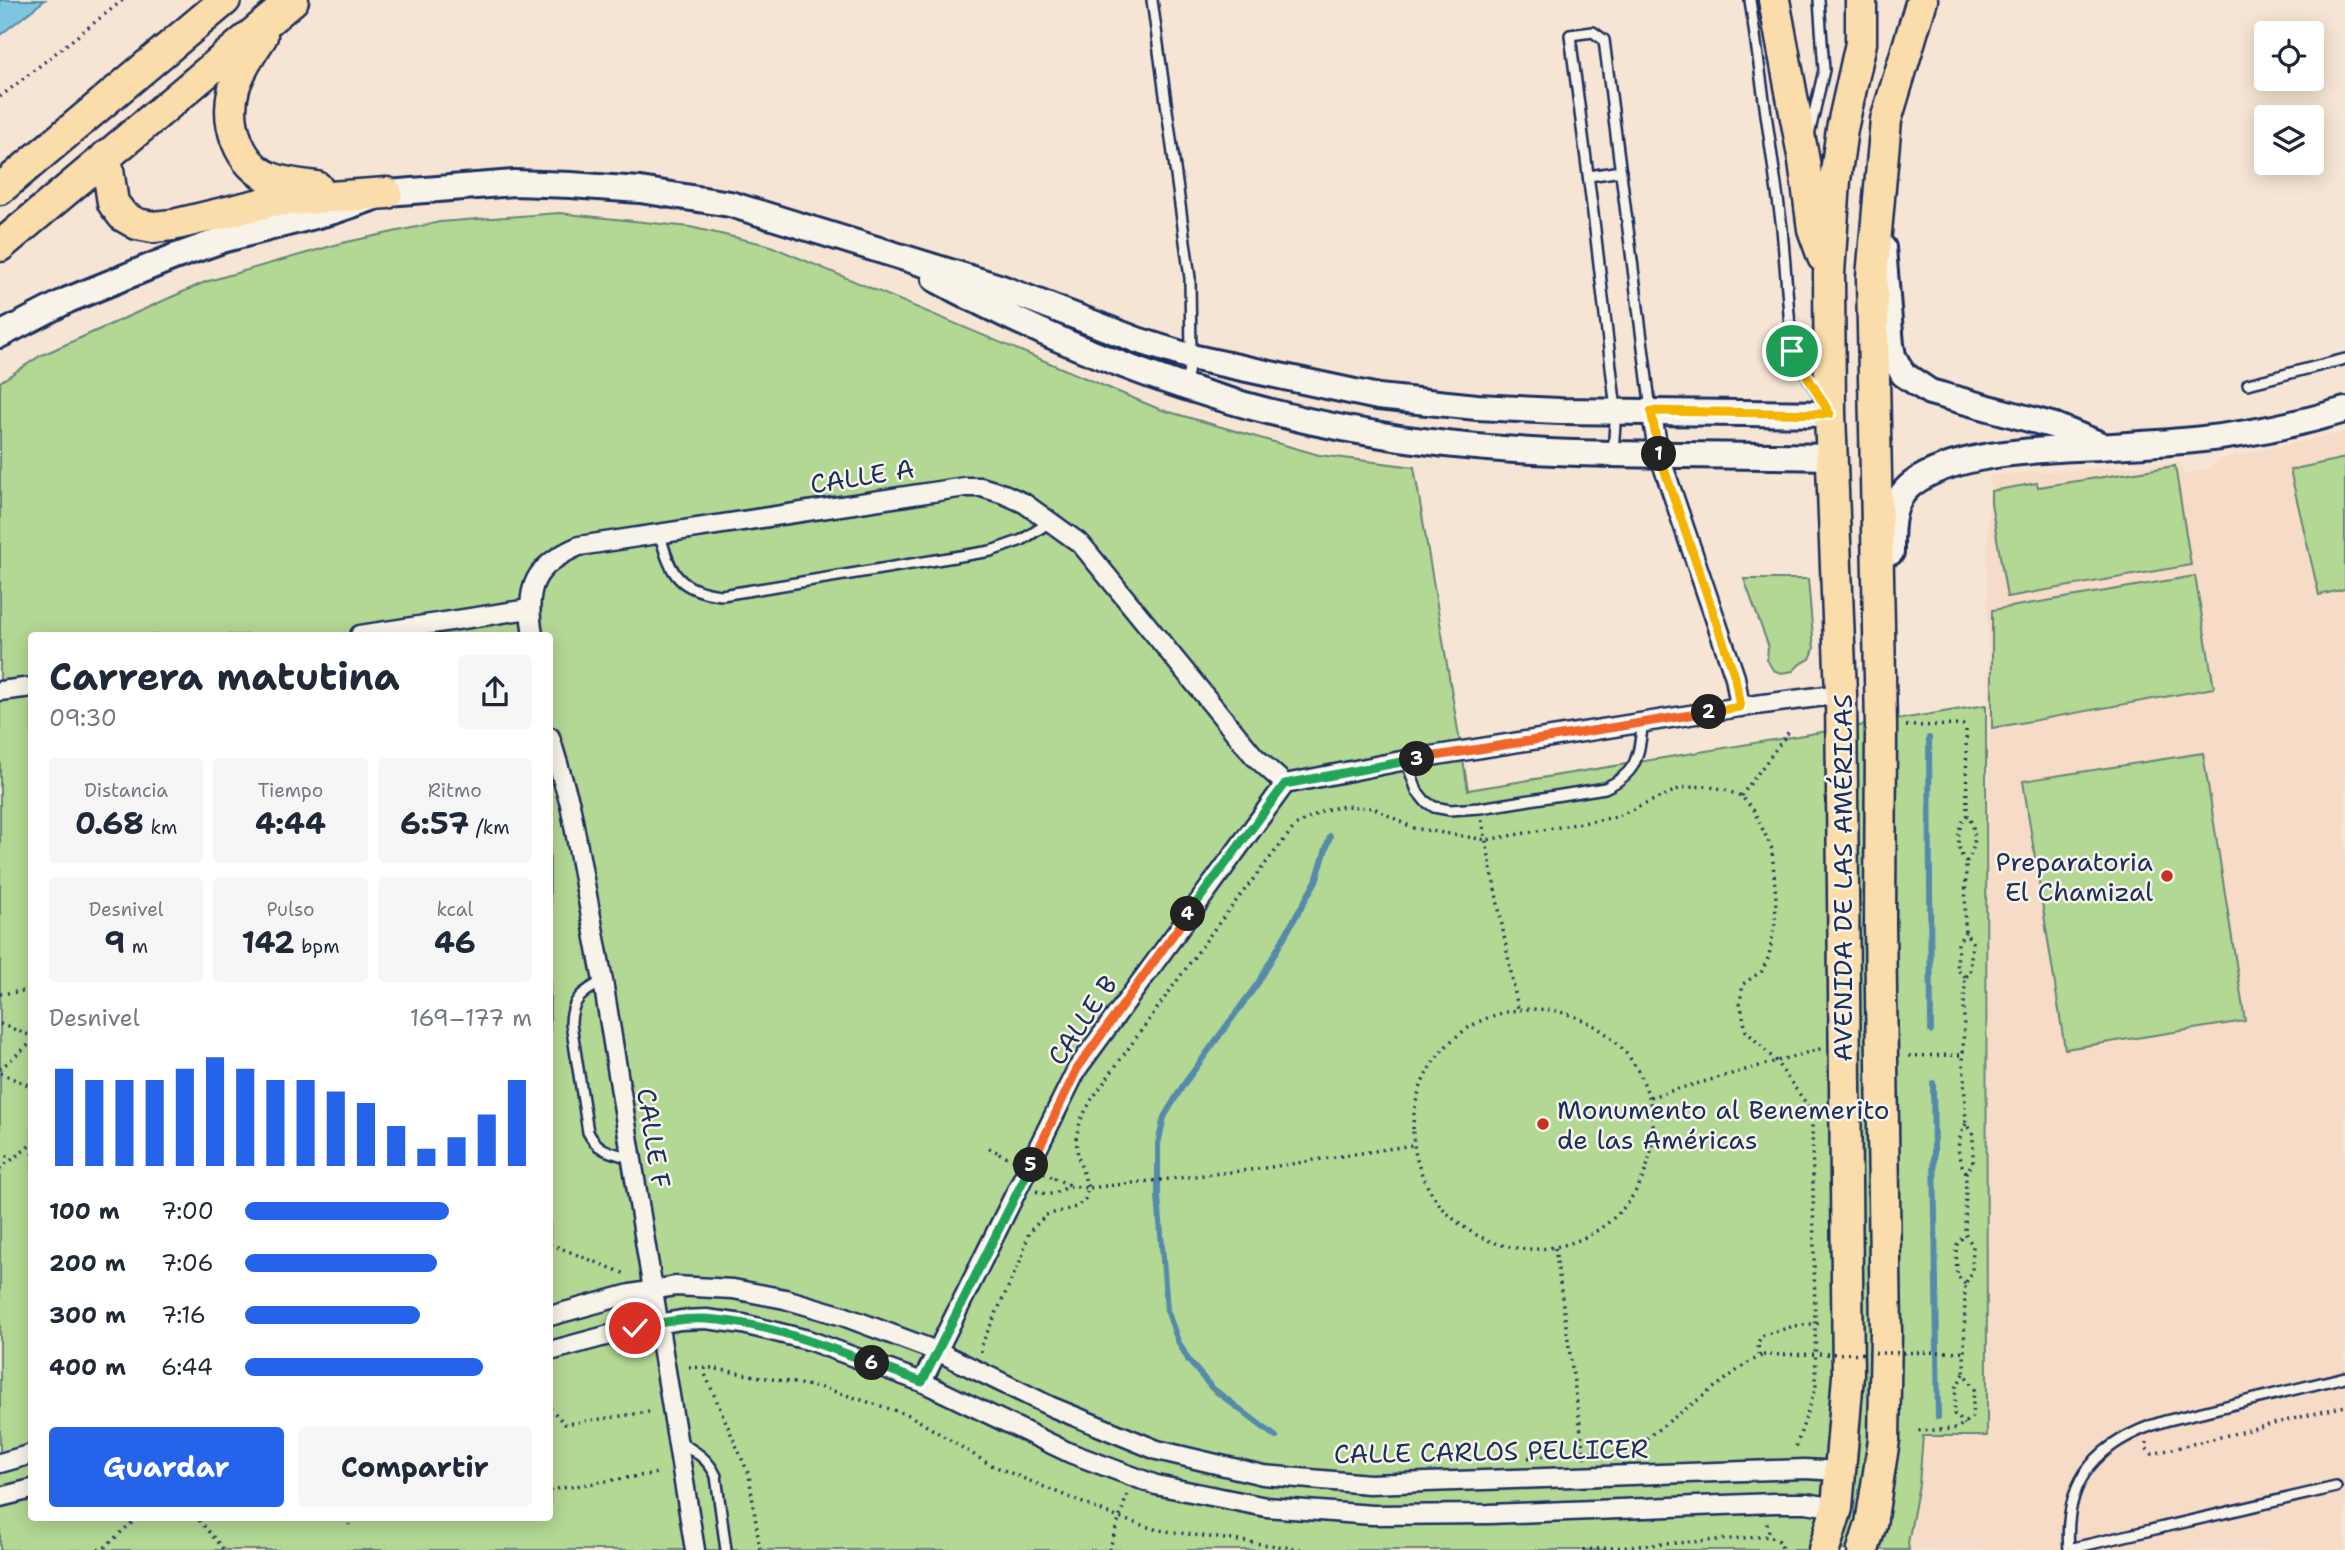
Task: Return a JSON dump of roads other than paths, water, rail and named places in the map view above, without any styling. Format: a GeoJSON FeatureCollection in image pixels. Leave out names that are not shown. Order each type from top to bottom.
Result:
{"type":"FeatureCollection","features":[{"type":"Feature","properties":{"kind":"highway"},"geometry":{"type":"LineString","coordinates":[[0,189],[225,0]]}},
{"type":"Feature","properties":{"kind":"highway"},"geometry":{"type":"LineString","coordinates":[[1774,0],[1804,161],[1813,229],[1829,274]]}},
{"type":"Feature","properties":{"kind":"highway","name":"AVENIDA DE LAS AMÉRICAS"},"geometry":{"type":"LineString","coordinates":[[1824,1550],[1837,1508],[1848,1376],[1841,694],[1830,414],[1829,274],[1835,180],[1842,129],[1861,43],[1861,0]]}},
{"type":"Feature","properties":{"kind":"highway","name":"AVENIDA DE LAS AMÉRICAS"},"geometry":{"type":"LineString","coordinates":[[1863,1550],[1871,1524],[1884,1440],[1886,1332],[1880,924],[1880,691],[1872,277],[1886,120],[1922,0]]}},
{"type":"Feature","properties":{"kind":"highway"},"geometry":{"type":"LineString","coordinates":[[0,246],[284,8]]}},
{"type":"Feature","properties":{"kind":"highway"},"geometry":{"type":"LineString","coordinates":[[284,8],[247,59],[235,85],[231,102],[234,137],[253,166],[272,179],[299,185],[387,194]]}},
{"type":"Feature","properties":{"kind":"highway"},"geometry":{"type":"LineString","coordinates":[[106,156],[113,203],[123,216],[137,224],[153,227],[173,225],[273,201],[387,194]]}},
{"type":"Feature","properties":{"kind":"highway"},"geometry":{"type":"LineString","coordinates":[[1841,694],[1856,699],[1864,718],[1867,843],[1880,924]]}},
{"type":"Feature","properties":{"kind":"main road"},"geometry":{"type":"LineString","coordinates":[[0,335],[68,300],[222,240],[334,211],[387,194],[514,183],[640,190],[730,204],[999,287],[1137,340],[1191,357],[1378,397],[1478,407],[1559,411],[1830,414]]}},
{"type":"Feature","properties":{"kind":"main road"},"geometry":{"type":"LineString","coordinates":[[1877,217],[1885,262],[1891,345],[1893,356],[1903,374],[1930,392],[2055,426],[2106,447]]}},
{"type":"Feature","properties":{"kind":"main road"},"geometry":{"type":"LineString","coordinates":[[891,255],[985,306],[1111,361],[1236,403],[1326,426],[1444,444],[1523,451],[1832,457]]}},
{"type":"Feature","properties":{"kind":"main road"},"geometry":{"type":"LineString","coordinates":[[1880,691],[1891,663],[1893,509],[1911,484],[1950,466],[1988,457],[2028,451],[2246,434],[2345,410]]}},
{"type":"Feature","properties":{"kind":"street"},"geometry":{"type":"LineString","coordinates":[[1651,411],[1659,454],[1735,677],[1740,707]]}},
{"type":"Feature","properties":{"kind":"street","name":"CALLE A"},"geometry":{"type":"LineString","coordinates":[[529,609],[533,587],[542,570],[557,555],[579,546],[965,487],[981,487],[1024,503],[1081,544],[1254,756],[1285,784]]}},
{"type":"Feature","properties":{"kind":"street"},"geometry":{"type":"LineString","coordinates":[[380,632],[529,609],[533,632]]}},
{"type":"Feature","properties":{"kind":"street"},"geometry":{"type":"LineString","coordinates":[[0,691],[28,688]]}},
{"type":"Feature","properties":{"kind":"street"},"geometry":{"type":"LineString","coordinates":[[1285,784],[1406,760],[1740,707],[1841,694]]}},
{"type":"Feature","properties":{"kind":"street","name":"CALLE F"},"geometry":{"type":"LineString","coordinates":[[553,747],[570,804],[603,981],[695,1550]]}},
{"type":"Feature","properties":{"kind":"street","name":"CALLE B"},"geometry":{"type":"LineString","coordinates":[[922,1382],[1077,1069],[1285,784]]}},
{"type":"Feature","properties":{"kind":"street","name":"CALLE CARLOS PELLICER"},"geometry":{"type":"LineString","coordinates":[[553,1314],[630,1294],[688,1286],[733,1289],[785,1299],[844,1316],[939,1352],[1052,1407],[1157,1450],[1263,1475],[1369,1484],[1804,1469],[1841,1471]]}},
{"type":"Feature","properties":{"kind":"street"},"geometry":{"type":"LineString","coordinates":[[553,1350],[681,1320],[706,1319],[743,1324],[808,1340],[922,1382],[1070,1453],[1156,1485],[1266,1507],[1372,1515],[1489,1514],[1774,1503],[1806,1503],[1837,1508]]}},
{"type":"Feature","properties":{"kind":"street"},"geometry":{"type":"LineString","coordinates":[[0,1463],[28,1455]]}},
{"type":"Feature","properties":{"kind":"street"},"geometry":{"type":"LineString","coordinates":[[0,1497],[28,1490]]}},
{"type":"Feature","properties":{"kind":"lane"},"geometry":{"type":"LineString","coordinates":[[1152,0],[1190,278],[1191,357],[1185,387]]}},
{"type":"Feature","properties":{"kind":"lane"},"geometry":{"type":"LineString","coordinates":[[1750,0],[1782,228],[1792,351],[1830,414]]}},
{"type":"Feature","properties":{"kind":"lane"},"geometry":{"type":"LineString","coordinates":[[1804,161],[1824,70],[1819,0]]}},
{"type":"Feature","properties":{"kind":"lane"},"geometry":{"type":"LineString","coordinates":[[1613,453],[1616,410],[1570,35],[1592,32],[1604,40],[1651,411]]}},
{"type":"Feature","properties":{"kind":"lane"},"geometry":{"type":"LineString","coordinates":[[1588,176],[1621,171]]}},
{"type":"Feature","properties":{"kind":"lane"},"geometry":{"type":"LineString","coordinates":[[2248,384],[2345,359]]}},
{"type":"Feature","properties":{"kind":"lane"},"geometry":{"type":"LineString","coordinates":[[660,534],[667,559],[682,583],[700,593],[722,595],[991,551],[1022,540],[1051,522]]}},
{"type":"Feature","properties":{"kind":"lane"},"geometry":{"type":"LineString","coordinates":[[1406,760],[1417,791],[1425,801],[1434,807],[1450,810],[1480,808],[1605,788],[1630,772],[1638,755],[1643,722]]}},
{"type":"Feature","properties":{"kind":"lane"},"geometry":{"type":"LineString","coordinates":[[603,981],[580,994],[571,1009],[588,1132],[593,1143],[602,1149],[631,1158]]}},
{"type":"Feature","properties":{"kind":"lane"},"geometry":{"type":"LineString","coordinates":[[2336,1487],[2069,1549],[2068,1519],[2074,1492],[2092,1465],[2118,1441],[2141,1428],[2165,1421],[2345,1377]]}},
{"type":"Feature","properties":{"kind":"lane"},"geometry":{"type":"LineString","coordinates":[[678,1441],[711,1464],[716,1476],[726,1550]]}},
{"type":"Feature","properties":{"kind":"water"},"geometry":{"type":"Polygon","coordinates":[[[0,0],[45,0],[0,35],[0,0]]]}},
{"type":"Feature","properties":{"kind":"waterway"},"geometry":{"type":"LineString","coordinates":[[1929,738],[1931,1031]]}},
{"type":"Feature","properties":{"kind":"waterway"},"geometry":{"type":"LineString","coordinates":[[1276,1437],[1212,1388],[1189,1361],[1178,1341],[1167,1310],[1158,1196],[1158,1144],[1164,1117],[1184,1084],[1258,983],[1316,881],[1330,836]]}},
{"type":"Feature","properties":{"kind":"waterway"},"geometry":{"type":"LineString","coordinates":[[1933,1083],[1938,1417]]}},
{"type":"Feature","properties":{"kind":"place","name":"Preparatoria El Chamizal"},"geometry":{"type":"Point","coordinates":[2167,876]}},
{"type":"Feature","properties":{"kind":"place","name":"Monumento al Benemerito de las Américas"},"geometry":{"type":"Point","coordinates":[1543,1124]}}]}
